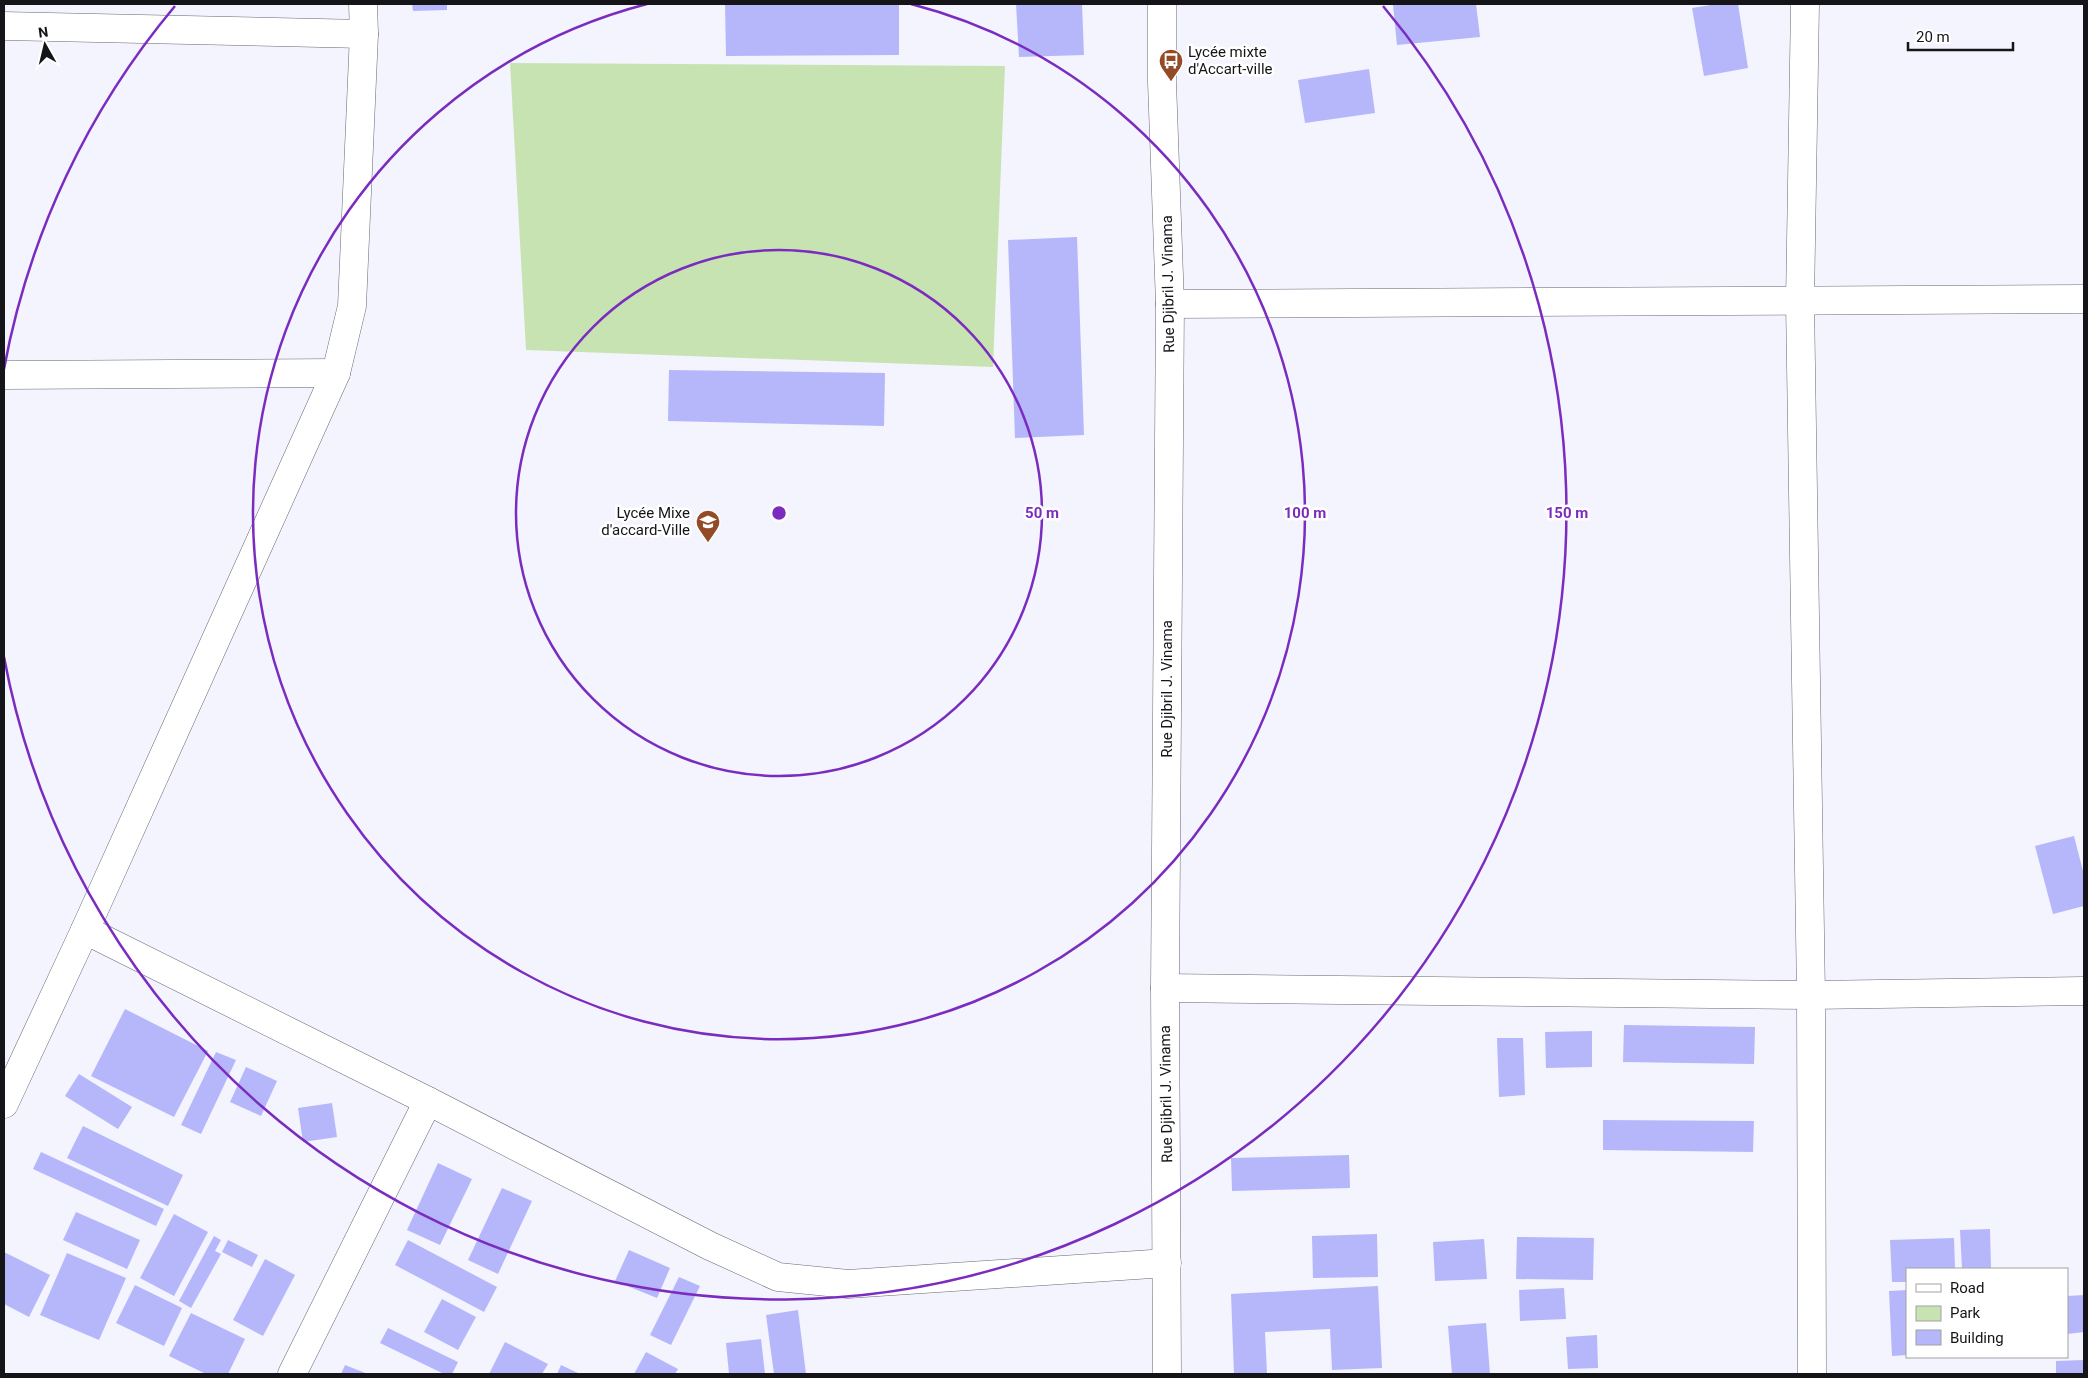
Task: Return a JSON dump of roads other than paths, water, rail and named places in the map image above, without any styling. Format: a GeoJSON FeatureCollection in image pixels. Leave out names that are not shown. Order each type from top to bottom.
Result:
{"type":"FeatureCollection","features":[{"type":"Feature","properties":{"kind":"street"},"geometry":{"type":"LineString","coordinates":[[4,1104],[85,930],[336,373],[352,306],[364,34],[363,4]]}},
{"type":"Feature","properties":{"kind":"street","name":"Rue Djibril J. Vinama"},"geometry":{"type":"LineString","coordinates":[[1162,4],[1162,82],[1170,304],[1164,988],[1167,1374]]}},
{"type":"Feature","properties":{"kind":"street"},"geometry":{"type":"LineString","coordinates":[[1805,4],[1800,302],[1811,995],[1812,1374]]}},
{"type":"Feature","properties":{"kind":"street"},"geometry":{"type":"LineString","coordinates":[[4,26],[364,34]]}},
{"type":"Feature","properties":{"kind":"street"},"geometry":{"type":"LineString","coordinates":[[1170,304],[2084,299]]}},
{"type":"Feature","properties":{"kind":"street"},"geometry":{"type":"LineString","coordinates":[[4,375],[336,373]]}},
{"type":"Feature","properties":{"kind":"street"},"geometry":{"type":"LineString","coordinates":[[85,930],[428,1101],[710,1246],[778,1277],[848,1284],[1167,1262]]}},
{"type":"Feature","properties":{"kind":"street"},"geometry":{"type":"LineString","coordinates":[[1164,988],[1811,995],[2084,991]]}},
{"type":"Feature","properties":{"kind":"street"},"geometry":{"type":"LineString","coordinates":[[292,1374],[428,1101]]}},
{"type":"Feature","properties":{"kind":"place","name":"Lycée mixte d'Accart-ville"},"geometry":{"type":"Point","coordinates":[1171,82]}},
{"type":"Feature","properties":{"kind":"place","name":"Lycée Mixe d'accard-Ville"},"geometry":{"type":"Point","coordinates":[708,543]}}]}
